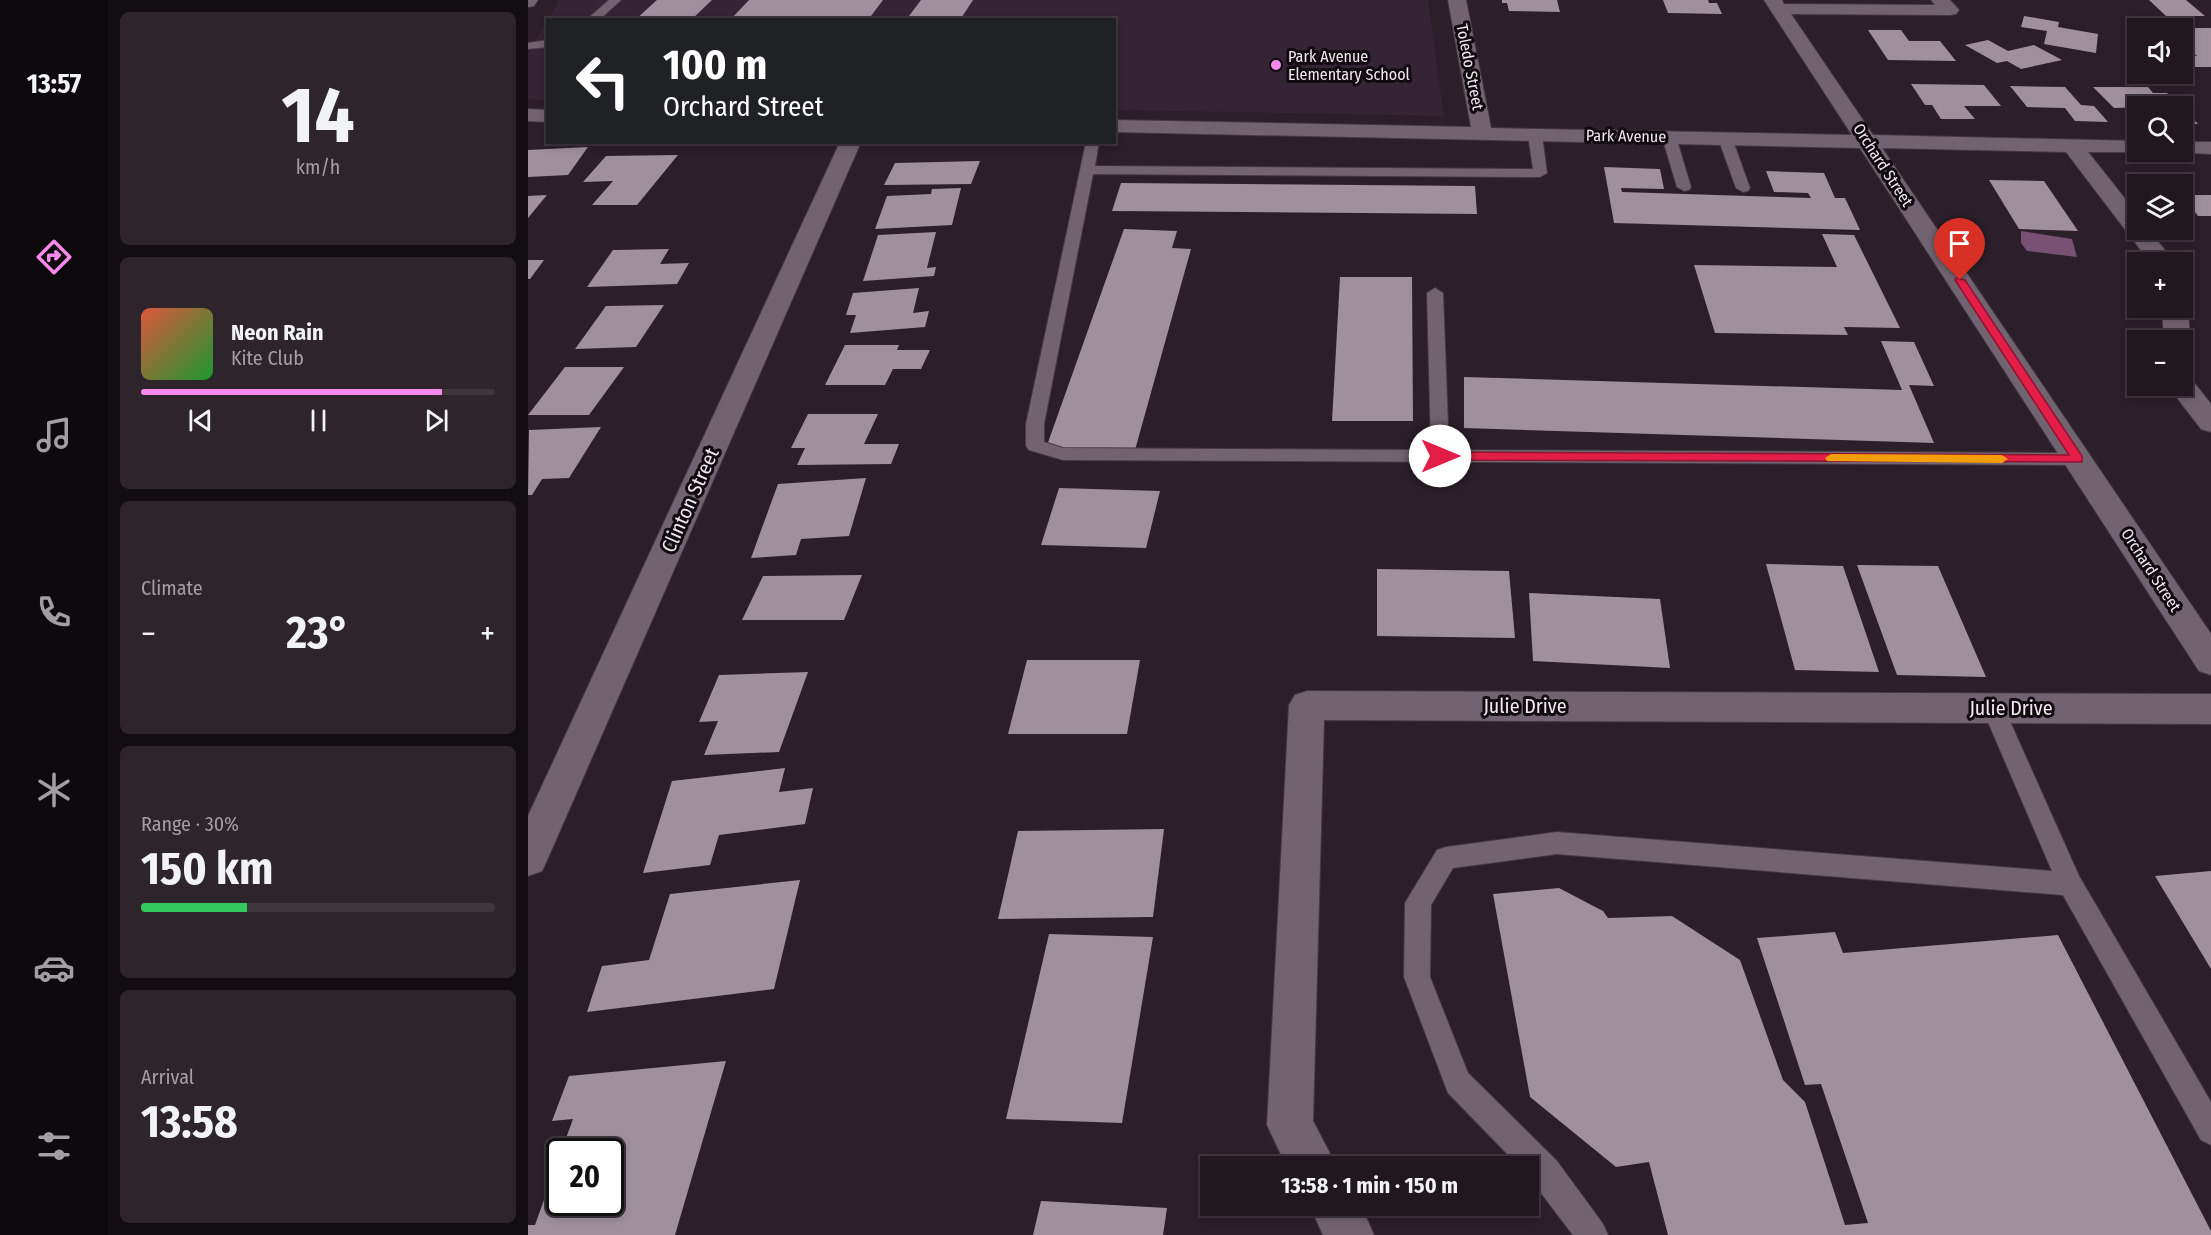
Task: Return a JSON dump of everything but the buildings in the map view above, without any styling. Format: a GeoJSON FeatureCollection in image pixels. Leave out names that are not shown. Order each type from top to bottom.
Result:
{"type":"FeatureCollection","features":[{"type":"Feature","properties":{"kind":"street","name":"Toledo Street"},"geometry":{"type":"LineString","coordinates":[[1457,0],[1482,133]]}},
{"type":"Feature","properties":{"kind":"street"},"geometry":{"type":"LineString","coordinates":[[1777,5],[1950,10],[1940,0]]}},
{"type":"Feature","properties":{"kind":"street","name":"Orchard Street"},"geometry":{"type":"LineString","coordinates":[[1777,5],[2211,661]]}},
{"type":"Feature","properties":{"kind":"street"},"geometry":{"type":"LineString","coordinates":[[528,115],[546,116]]}},
{"type":"Feature","properties":{"kind":"street","name":"Park Avenue"},"geometry":{"type":"LineString","coordinates":[[1116,126],[2127,147]]}},
{"type":"Feature","properties":{"kind":"street","name":"Clinton Street"},"geometry":{"type":"LineString","coordinates":[[528,858],[850,144]]}},
{"type":"Feature","properties":{"kind":"street"},"geometry":{"type":"LineString","coordinates":[[2072,145],[2154,252]]}},
{"type":"Feature","properties":{"kind":"street"},"geometry":{"type":"LineString","coordinates":[[2193,148],[2211,148]]}},
{"type":"Feature","properties":{"kind":"street"},"geometry":{"type":"LineString","coordinates":[[2190,396],[2211,423]]}},
{"type":"Feature","properties":{"kind":"street","name":"Julie Drive"},"geometry":{"type":"LineString","coordinates":[[1307,1156],[1290,1125],[1307,705],[2211,709]]}},
{"type":"Feature","properties":{"kind":"street"},"geometry":{"type":"LineString","coordinates":[[1340,1216],[1350,1235]]}},
{"type":"Feature","properties":{"kind":"lane"},"geometry":{"type":"LineString","coordinates":[[594,18],[616,0]]}},
{"type":"Feature","properties":{"kind":"lane"},"geometry":{"type":"LineString","coordinates":[[528,46],[546,43]]}},
{"type":"Feature","properties":{"kind":"lane"},"geometry":{"type":"LineString","coordinates":[[1088,170],[1540,173],[1535,135]]}},
{"type":"Feature","properties":{"kind":"lane"},"geometry":{"type":"LineString","coordinates":[[1669,137],[1684,187]]}},
{"type":"Feature","properties":{"kind":"lane"},"geometry":{"type":"LineString","coordinates":[[1725,138],[1743,188]]}},
{"type":"Feature","properties":{"kind":"lane"},"geometry":{"type":"LineString","coordinates":[[1093,144],[1035,424],[1035,446],[1063,454],[2078,459]]}},
{"type":"Feature","properties":{"kind":"lane"},"geometry":{"type":"LineString","coordinates":[[1435,293],[1440,456]]}},
{"type":"Feature","properties":{"kind":"lane"},"geometry":{"type":"LineString","coordinates":[[1992,708],[2070,884],[2211,1130]]}},
{"type":"Feature","properties":{"kind":"lane"},"geometry":{"type":"LineString","coordinates":[[1592,1235],[1546,1172],[1458,1083],[1417,977],[1418,903],[1446,858],[1557,843],[2070,884]]}},
{"type":"Feature","properties":{"kind":"shaded area","name":"Park Avenue Elementary School"},"geometry":{"type":"Polygon","coordinates":[[[559,0],[1428,0],[1444,116],[1116,110],[1116,18],[549,18],[559,0]]]}},
{"type":"Feature","properties":{"kind":"shaded area"},"geometry":{"type":"Polygon","coordinates":[[[546,22],[546,100],[528,99],[528,54],[546,22]]]}},
{"type":"Feature","properties":{"kind":"shaded area"},"geometry":{"type":"Polygon","coordinates":[[[2021,231],[2072,239],[2077,257],[2027,251],[2021,243],[2021,231]]]}},
{"type":"Feature","properties":{"kind":"slow traffic"},"geometry":{"type":"LineString","coordinates":[[1831,458],[2002,459]]}},
{"type":"Feature","properties":{"kind":"place","name":"Park Avenue Elementary School"},"geometry":{"type":"Point","coordinates":[1276,65]}},
{"type":"Feature","properties":{"kind":"route"},"geometry":{"type":"LineString","coordinates":[[1440,456],[2078,459],[1960,280]]}}]}
